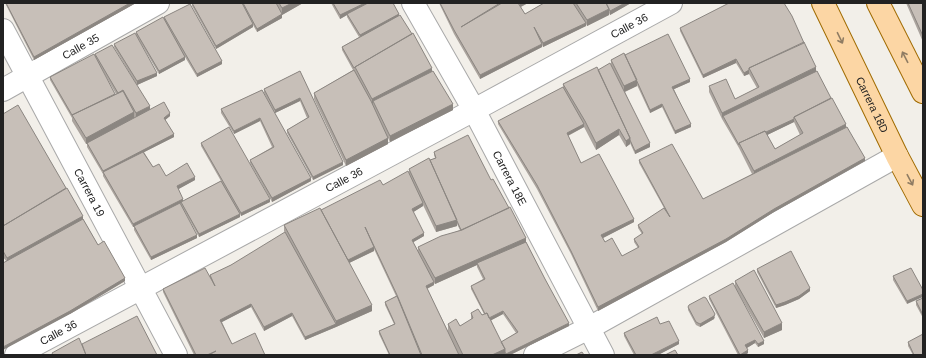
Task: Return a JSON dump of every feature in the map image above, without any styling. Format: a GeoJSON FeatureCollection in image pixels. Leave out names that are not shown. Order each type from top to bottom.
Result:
{"type":"FeatureCollection","features":[{"type":"Feature","properties":{"kind":"main road","name":"Carrera 18D"},"geometry":{"type":"LineString","coordinates":[[823,3],[897,156],[923,205]]}},
{"type":"Feature","properties":{"kind":"main road"},"geometry":{"type":"LineString","coordinates":[[878,3],[923,92]]}},
{"type":"Feature","properties":{"kind":"street","name":"Calle 35"},"geometry":{"type":"LineString","coordinates":[[3,90],[158,3]]}},
{"type":"Feature","properties":{"kind":"street","name":"Carrera 18E"},"geometry":{"type":"LineString","coordinates":[[413,3],[474,110],[603,355]]}},
{"type":"Feature","properties":{"kind":"street","name":"Calle 36"},"geometry":{"type":"LineString","coordinates":[[16,355],[671,3]]}},
{"type":"Feature","properties":{"kind":"street","name":"Carrera 19"},"geometry":{"type":"LineString","coordinates":[[3,30],[176,355]]}},
{"type":"Feature","properties":{"kind":"street"},"geometry":{"type":"LineString","coordinates":[[535,355],[589,328],[897,156]]}},
{"type":"Feature","properties":{"kind":"building"},"geometry":{"type":"Polygon","coordinates":[[[6,3],[130,3],[34,57],[6,3]]]}},
{"type":"Feature","properties":{"kind":"building"},"geometry":{"type":"Polygon","coordinates":[[[192,3],[242,3],[253,24],[216,46],[192,3]]]}},
{"type":"Feature","properties":{"kind":"building"},"geometry":{"type":"Polygon","coordinates":[[[243,3],[276,3],[282,14],[257,29],[243,3]]]}},
{"type":"Feature","properties":{"kind":"building"},"geometry":{"type":"Polygon","coordinates":[[[279,3],[292,3],[282,8],[279,3]]]}},
{"type":"Feature","properties":{"kind":"building"},"geometry":{"type":"Polygon","coordinates":[[[333,3],[365,3],[340,15],[333,3]]]}},
{"type":"Feature","properties":{"kind":"building"},"geometry":{"type":"Polygon","coordinates":[[[368,3],[393,3],[399,14],[360,35],[347,14],[368,3]]]}},
{"type":"Feature","properties":{"kind":"building"},"geometry":{"type":"Polygon","coordinates":[[[440,3],[500,3],[461,27],[502,3],[518,3],[525,14],[544,3],[573,3],[586,23],[543,43],[534,27],[542,44],[480,75],[440,3]]]}},
{"type":"Feature","properties":{"kind":"building"},"geometry":{"type":"Polygon","coordinates":[[[576,3],[606,3],[609,9],[587,20],[576,3]]]}},
{"type":"Feature","properties":{"kind":"building"},"geometry":{"type":"Polygon","coordinates":[[[606,3],[625,3],[610,11],[606,3]]]}},
{"type":"Feature","properties":{"kind":"building"},"geometry":{"type":"Polygon","coordinates":[[[729,3],[784,3],[792,16],[804,43],[749,68],[749,70],[744,73],[736,59],[703,75],[680,28],[729,3]]]}},
{"type":"Feature","properties":{"kind":"building"},"geometry":{"type":"Polygon","coordinates":[[[908,3],[923,3],[923,36],[908,3]]]}},
{"type":"Feature","properties":{"kind":"building"},"geometry":{"type":"Polygon","coordinates":[[[190,4],[222,61],[197,74],[164,17],[190,4]]]}},
{"type":"Feature","properties":{"kind":"building"},"geometry":{"type":"Polygon","coordinates":[[[400,15],[412,34],[354,68],[342,47],[400,15]]]}},
{"type":"Feature","properties":{"kind":"building"},"geometry":{"type":"Polygon","coordinates":[[[163,17],[185,57],[159,71],[136,32],[163,17]]]}},
{"type":"Feature","properties":{"kind":"building"},"geometry":{"type":"Polygon","coordinates":[[[135,33],[157,73],[137,81],[114,44],[135,33]]]}},
{"type":"Feature","properties":{"kind":"building"},"geometry":{"type":"Polygon","coordinates":[[[413,33],[432,68],[372,99],[355,67],[413,33]]]}},
{"type":"Feature","properties":{"kind":"building"},"geometry":{"type":"Polygon","coordinates":[[[668,34],[690,79],[672,87],[691,124],[675,131],[662,104],[650,110],[625,55],[668,34]]]}},
{"type":"Feature","properties":{"kind":"building"},"geometry":{"type":"Polygon","coordinates":[[[804,42],[816,67],[722,113],[709,86],[726,79],[735,99],[759,87],[749,68],[804,42]]]}},
{"type":"Feature","properties":{"kind":"building"},"geometry":{"type":"Polygon","coordinates":[[[112,45],[150,106],[136,113],[123,90],[118,93],[95,54],[112,45]]]}},
{"type":"Feature","properties":{"kind":"building"},"geometry":{"type":"Polygon","coordinates":[[[624,53],[637,80],[624,86],[611,60],[624,53]]]}},
{"type":"Feature","properties":{"kind":"building"},"geometry":{"type":"Polygon","coordinates":[[[94,54],[115,94],[72,115],[50,77],[94,54]]]}},
{"type":"Feature","properties":{"kind":"building"},"geometry":{"type":"Polygon","coordinates":[[[610,63],[650,143],[635,151],[598,70],[610,63]]]}},
{"type":"Feature","properties":{"kind":"building"},"geometry":{"type":"Polygon","coordinates":[[[597,67],[630,138],[626,141],[619,129],[596,143],[563,84],[597,67]]]}},
{"type":"Feature","properties":{"kind":"building"},"geometry":{"type":"Polygon","coordinates":[[[354,70],[371,101],[388,138],[346,160],[314,93],[354,70]]]}},
{"type":"Feature","properties":{"kind":"building"},"geometry":{"type":"Polygon","coordinates":[[[300,71],[343,162],[313,177],[287,130],[309,117],[300,98],[275,110],[264,89],[300,71]]]}},
{"type":"Feature","properties":{"kind":"building"},"geometry":{"type":"Polygon","coordinates":[[[433,71],[453,104],[390,136],[373,101],[433,71]]]}},
{"type":"Feature","properties":{"kind":"building"},"geometry":{"type":"Polygon","coordinates":[[[817,71],[831,98],[794,117],[794,119],[739,143],[739,145],[723,116],[817,71]]]}},
{"type":"Feature","properties":{"kind":"building"},"geometry":{"type":"Polygon","coordinates":[[[563,87],[584,124],[567,133],[581,163],[599,154],[634,219],[601,235],[605,242],[612,238],[622,256],[639,247],[634,239],[643,233],[638,225],[664,208],[670,217],[639,160],[672,144],[703,199],[847,127],[865,158],[774,209],[726,239],[598,307],[537,185],[498,121],[563,87]]]}},
{"type":"Feature","properties":{"kind":"building"},"geometry":{"type":"Polygon","coordinates":[[[262,90],[311,178],[272,198],[250,160],[274,147],[260,118],[234,131],[221,109],[262,90]]]}},
{"type":"Feature","properties":{"kind":"building"},"geometry":{"type":"Polygon","coordinates":[[[123,91],[134,112],[86,138],[72,115],[123,91]]]}},
{"type":"Feature","properties":{"kind":"building"},"geometry":{"type":"Polygon","coordinates":[[[832,98],[846,124],[754,171],[739,143],[765,131],[775,149],[803,133],[794,117],[832,98]]]}},
{"type":"Feature","properties":{"kind":"building"},"geometry":{"type":"Polygon","coordinates":[[[164,102],[170,113],[164,118],[174,134],[103,171],[87,143],[164,102]]]}},
{"type":"Feature","properties":{"kind":"building"},"geometry":{"type":"Polygon","coordinates":[[[18,105],[66,188],[3,226],[3,114],[18,105]]]}},
{"type":"Feature","properties":{"kind":"building"},"geometry":{"type":"Polygon","coordinates":[[[229,127],[270,199],[241,213],[201,143],[229,127]]]}},
{"type":"Feature","properties":{"kind":"building"},"geometry":{"type":"Polygon","coordinates":[[[468,135],[491,180],[493,179],[509,208],[461,230],[430,160],[436,158],[434,152],[468,135]]]}},
{"type":"Feature","properties":{"kind":"building"},"geometry":{"type":"Polygon","coordinates":[[[143,152],[153,167],[159,164],[166,176],[187,163],[195,177],[177,186],[183,199],[133,224],[103,172],[143,152]]]}},
{"type":"Feature","properties":{"kind":"building"},"geometry":{"type":"Polygon","coordinates":[[[429,158],[457,220],[436,226],[409,169],[429,158]]]}},
{"type":"Feature","properties":{"kind":"building"},"geometry":{"type":"Polygon","coordinates":[[[408,171],[423,203],[412,209],[424,233],[412,240],[434,282],[426,286],[459,355],[422,355],[397,295],[365,227],[374,247],[348,260],[321,210],[380,180],[383,185],[408,171]]]}},
{"type":"Feature","properties":{"kind":"building"},"geometry":{"type":"Polygon","coordinates":[[[221,181],[240,214],[199,234],[181,202],[221,181]]]}},
{"type":"Feature","properties":{"kind":"building"},"geometry":{"type":"Polygon","coordinates":[[[67,188],[83,216],[7,258],[3,251],[3,226],[67,188]]]}},
{"type":"Feature","properties":{"kind":"building"},"geometry":{"type":"Polygon","coordinates":[[[180,203],[197,235],[151,257],[134,226],[180,203]]]}},
{"type":"Feature","properties":{"kind":"building"},"geometry":{"type":"Polygon","coordinates":[[[510,207],[526,238],[435,278],[418,247],[441,236],[462,230],[510,207]]]}},
{"type":"Feature","properties":{"kind":"building"},"geometry":{"type":"Polygon","coordinates":[[[320,208],[372,305],[336,321],[284,225],[320,208]]]}},
{"type":"Feature","properties":{"kind":"building"},"geometry":{"type":"Polygon","coordinates":[[[83,219],[98,245],[104,241],[125,278],[70,311],[3,347],[3,263],[83,219]]]}},
{"type":"Feature","properties":{"kind":"building"},"geometry":{"type":"Polygon","coordinates":[[[285,232],[336,324],[305,337],[292,313],[264,327],[251,304],[220,320],[232,344],[255,333],[265,355],[209,355],[216,351],[207,355],[196,355],[163,289],[205,268],[215,286],[210,275],[231,265],[285,232]]]}},
{"type":"Feature","properties":{"kind":"building"},"geometry":{"type":"Polygon","coordinates":[[[526,242],[569,323],[506,354],[501,342],[518,332],[503,311],[489,318],[487,313],[485,314],[471,286],[485,279],[477,263],[526,242]]]}},
{"type":"Feature","properties":{"kind":"building"},"geometry":{"type":"Polygon","coordinates":[[[791,251],[810,288],[799,296],[776,305],[757,269],[791,251]]]}},
{"type":"Feature","properties":{"kind":"building"},"geometry":{"type":"Polygon","coordinates":[[[911,268],[923,290],[923,294],[907,301],[893,276],[911,268]]]}},
{"type":"Feature","properties":{"kind":"building"},"geometry":{"type":"Polygon","coordinates":[[[754,270],[782,323],[764,332],[735,281],[754,270]]]}},
{"type":"Feature","properties":{"kind":"building"},"geometry":{"type":"Polygon","coordinates":[[[733,283],[764,341],[758,344],[755,340],[745,345],[748,350],[740,355],[709,296],[733,283]]]}},
{"type":"Feature","properties":{"kind":"building"},"geometry":{"type":"Polygon","coordinates":[[[397,296],[421,355],[390,355],[379,331],[395,324],[385,302],[397,296]]]}},
{"type":"Feature","properties":{"kind":"building"},"geometry":{"type":"Polygon","coordinates":[[[704,297],[715,314],[700,324],[696,322],[688,307],[704,297]]]}},
{"type":"Feature","properties":{"kind":"building"},"geometry":{"type":"Polygon","coordinates":[[[923,298],[923,315],[916,301],[923,298]]]}},
{"type":"Feature","properties":{"kind":"building"},"geometry":{"type":"Polygon","coordinates":[[[478,309],[482,315],[487,313],[505,349],[492,355],[463,355],[448,324],[456,319],[460,326],[473,318],[471,313],[478,309]]]}},
{"type":"Feature","properties":{"kind":"building"},"geometry":{"type":"Polygon","coordinates":[[[137,316],[157,355],[86,355],[82,344],[137,316]]]}},
{"type":"Feature","properties":{"kind":"building"},"geometry":{"type":"Polygon","coordinates":[[[657,317],[660,324],[669,321],[679,341],[651,355],[636,355],[624,333],[657,317]]]}},
{"type":"Feature","properties":{"kind":"building"},"geometry":{"type":"Polygon","coordinates":[[[923,334],[923,355],[914,355],[908,342],[923,334]]]}},
{"type":"Feature","properties":{"kind":"building"},"geometry":{"type":"Polygon","coordinates":[[[79,338],[86,355],[53,355],[52,353],[79,338]]]}},
{"type":"Feature","properties":{"kind":"building"},"geometry":{"type":"Polygon","coordinates":[[[675,350],[678,355],[665,355],[675,350]]]}},
{"type":"Feature","properties":{"kind":"building"},"geometry":{"type":"Polygon","coordinates":[[[582,352],[584,355],[576,355],[582,352]]]}}]}
